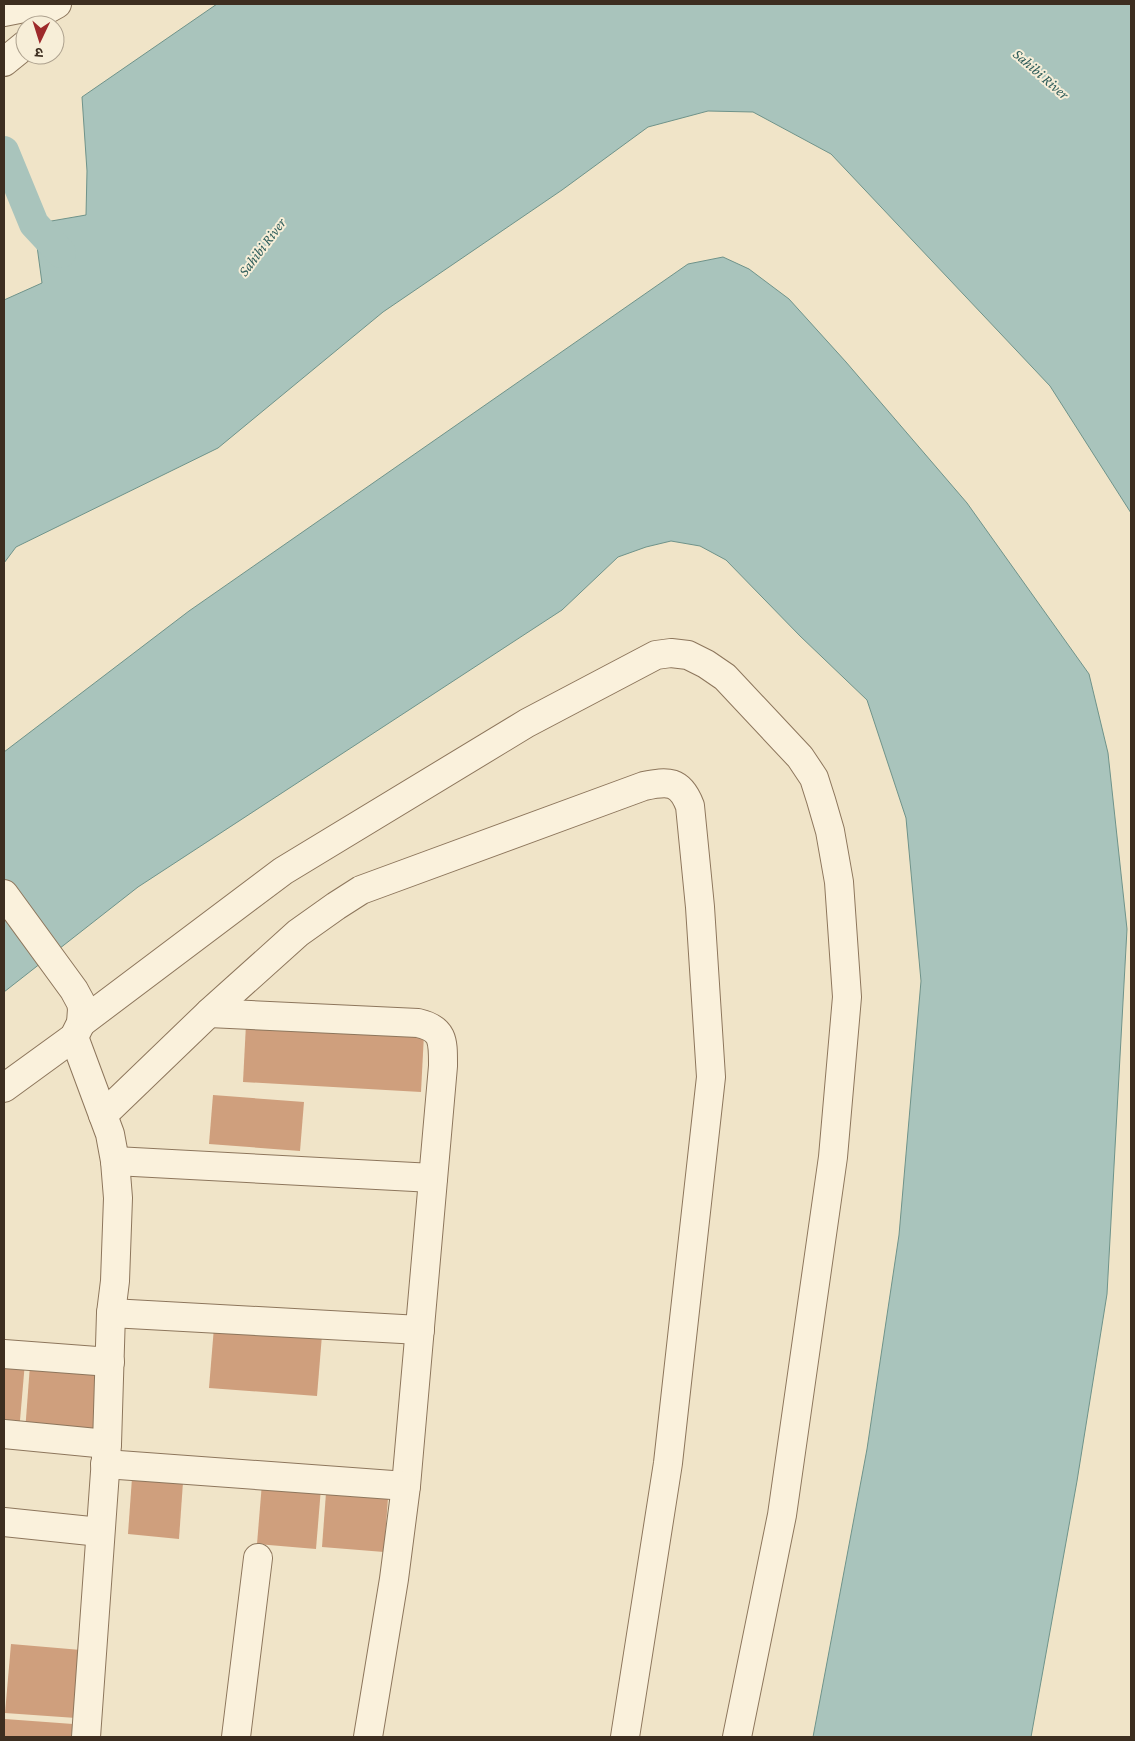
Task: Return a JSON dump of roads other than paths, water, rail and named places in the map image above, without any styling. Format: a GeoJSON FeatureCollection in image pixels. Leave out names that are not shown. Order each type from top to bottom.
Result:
{"type":"FeatureCollection","features":[{"type":"Feature","properties":{"kind":"street"},"geometry":{"type":"LineString","coordinates":[[4,12],[24,8],[48,12]]}},
{"type":"Feature","properties":{"kind":"street"},"geometry":{"type":"LineString","coordinates":[[4,1088],[283,871],[527,722],[656,655],[671,653],[688,655],[706,664],[725,678],[800,757],[814,778],[830,831],[838,882],[847,998],[833,1157],[782,1515],[737,1737]]}},
{"type":"Feature","properties":{"kind":"street"},"geometry":{"type":"LineString","coordinates":[[103,1115],[209,1013],[298,933],[361,890],[644,786],[668,782],[678,786],[686,795],[690,806],[700,907],[712,1077],[668,1463],[625,1737]]}},
{"type":"Feature","properties":{"kind":"street"},"geometry":{"type":"LineString","coordinates":[[4,894],[74,990],[81,1003],[77,1030],[110,1134],[115,1161],[118,1198],[115,1281],[111,1313],[106,1454],[86,1737]]}},
{"type":"Feature","properties":{"kind":"street"},"geometry":{"type":"LineString","coordinates":[[209,1013],[418,1023],[432,1026],[440,1036],[443,1049],[406,1486],[394,1579],[368,1737]]}},
{"type":"Feature","properties":{"kind":"street"},"geometry":{"type":"LineString","coordinates":[[115,1161],[433,1178]]}},
{"type":"Feature","properties":{"kind":"street"},"geometry":{"type":"LineString","coordinates":[[111,1313],[420,1330]]}},
{"type":"Feature","properties":{"kind":"street"},"geometry":{"type":"LineString","coordinates":[[4,1354],[110,1362]]}},
{"type":"Feature","properties":{"kind":"street"},"geometry":{"type":"LineString","coordinates":[[4,1434],[106,1454],[406,1486]]}},
{"type":"Feature","properties":{"kind":"street"},"geometry":{"type":"LineString","coordinates":[[4,1522],[100,1532]]}},
{"type":"Feature","properties":{"kind":"street"},"geometry":{"type":"LineString","coordinates":[[236,1737],[258,1558]]}},
{"type":"Feature","properties":{"kind":"water","name":"Sahibi River"},"geometry":{"type":"Polygon","coordinates":[[[217,4],[1131,4],[1131,513],[1050,386],[831,154],[753,112],[708,111],[648,127],[562,190],[383,312],[218,448],[16,547],[4,563],[4,300],[42,283],[34,224],[86,215],[87,171],[82,97],[217,4]]]}},
{"type":"Feature","properties":{"kind":"water"},"geometry":{"type":"Polygon","coordinates":[[[723,257],[749,269],[789,299],[846,362],[967,503],[1089,674],[1108,753],[1127,929],[1107,1294],[1077,1481],[1031,1737],[813,1737],[867,1449],[899,1235],[921,981],[906,818],[867,700],[800,636],[726,560],[700,546],[671,541],[618,557],[562,610],[138,887],[4,992],[4,752],[189,611],[688,264],[723,257]]]}},
{"type":"Feature","properties":{"kind":"waterway"},"geometry":{"type":"LineString","coordinates":[[4,151],[34,224],[61,253]]}}]}
